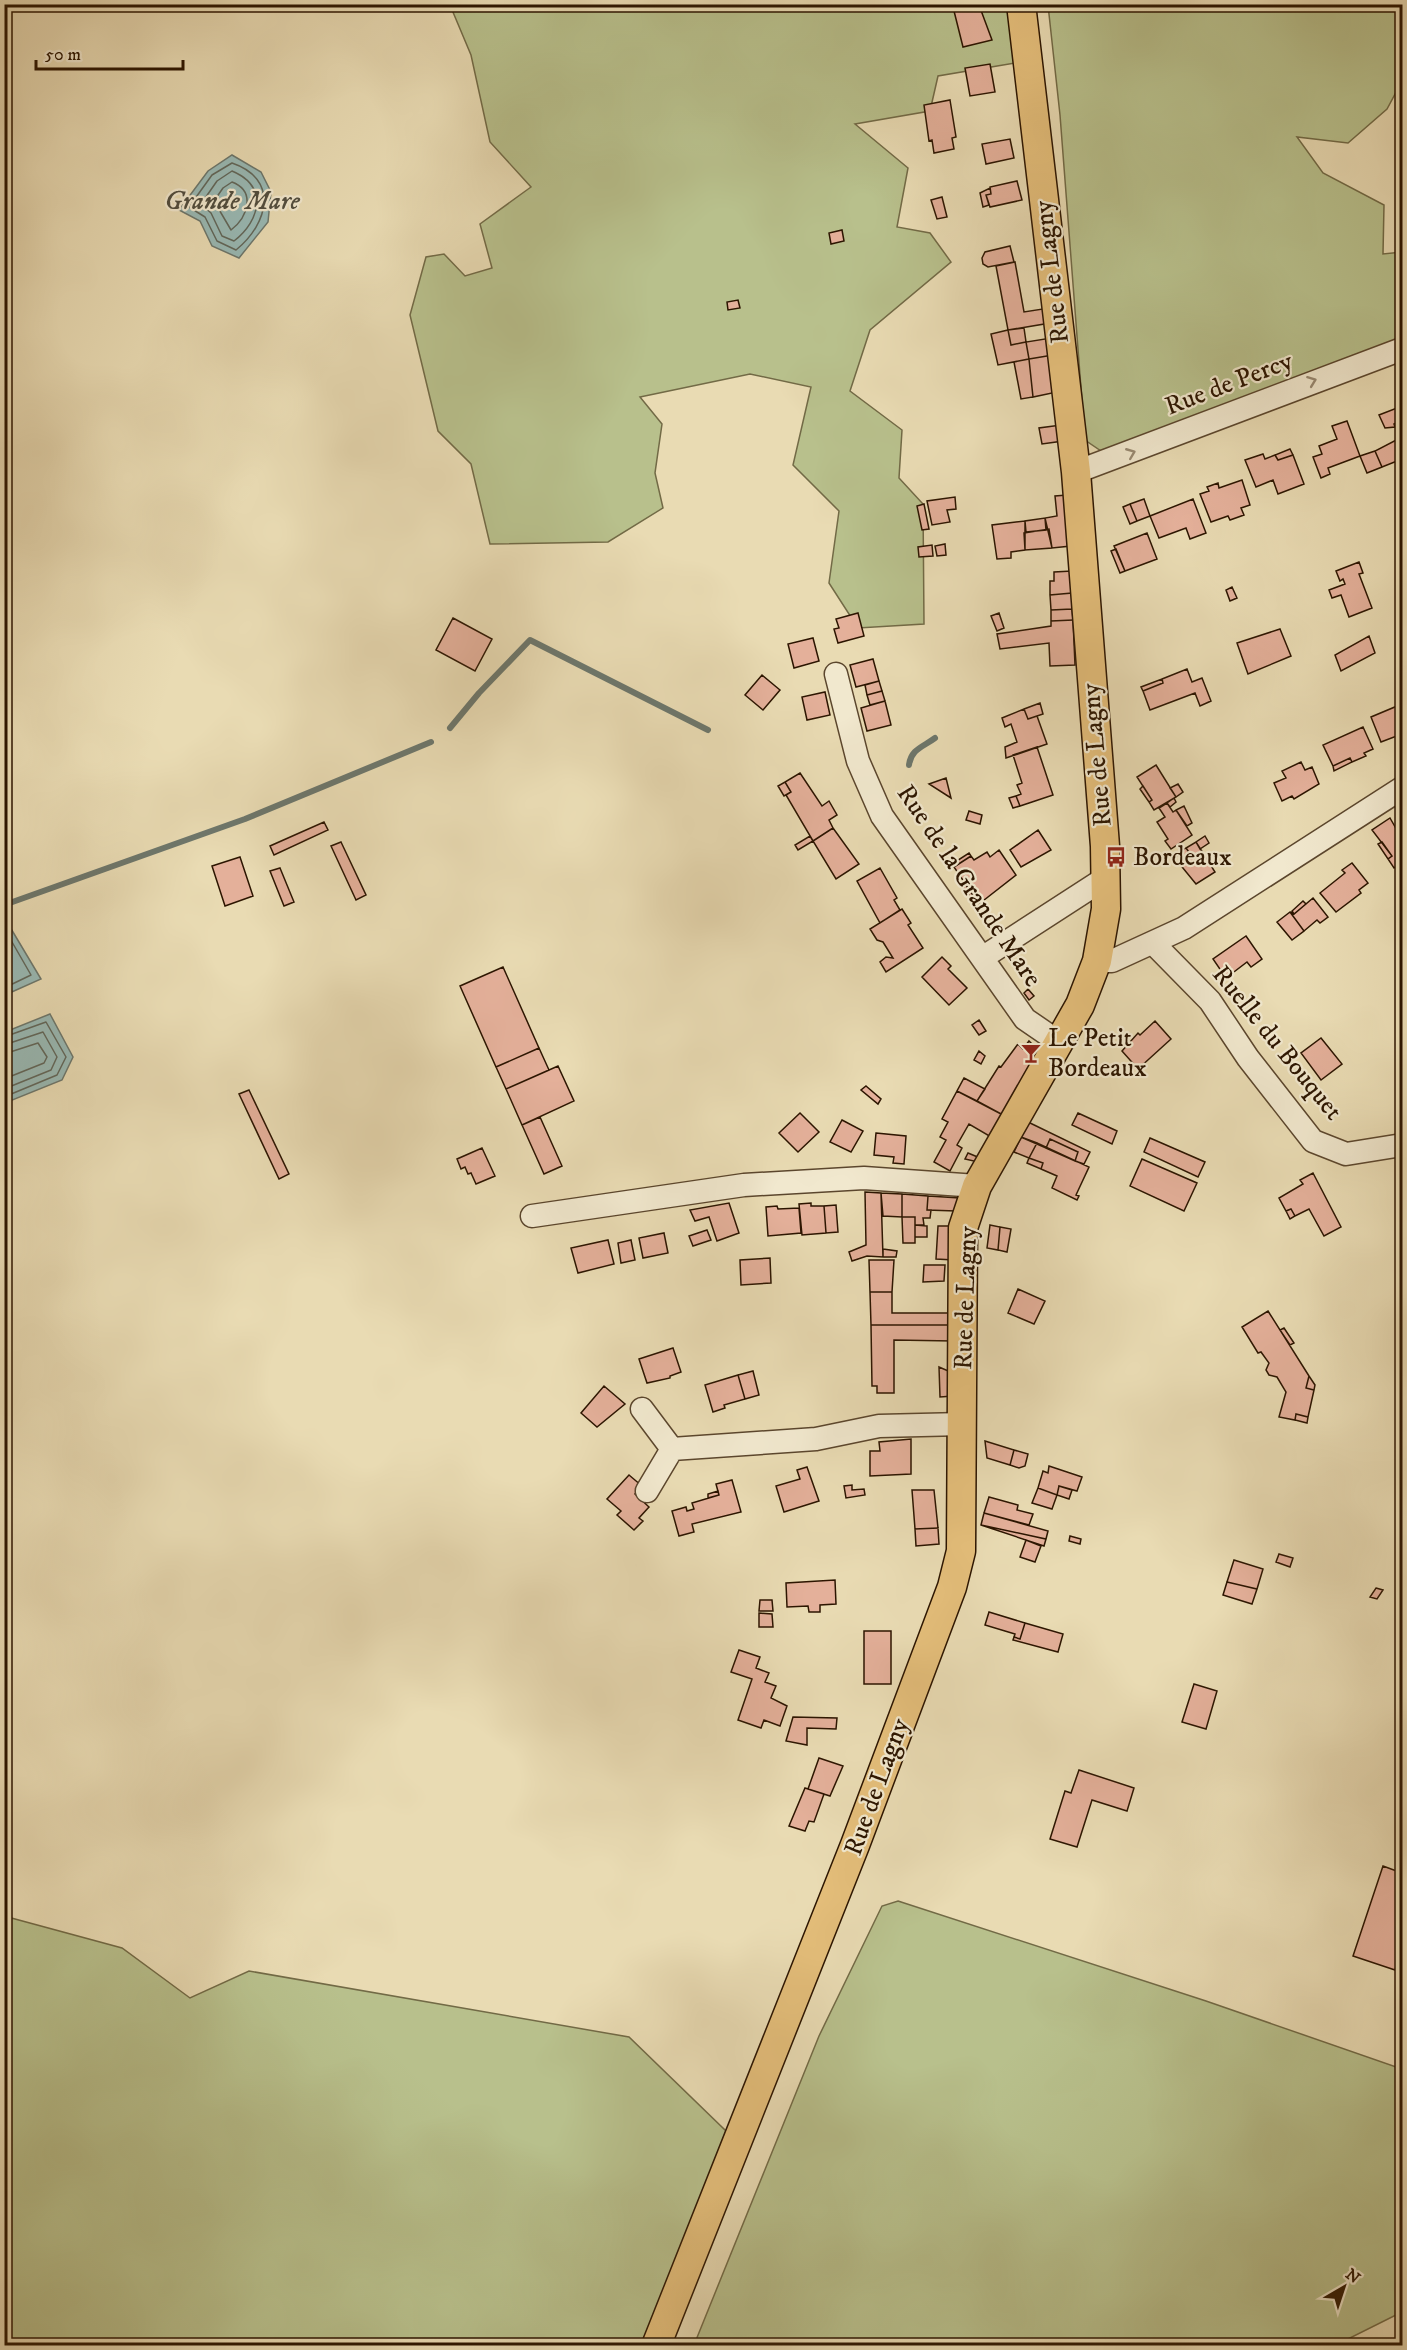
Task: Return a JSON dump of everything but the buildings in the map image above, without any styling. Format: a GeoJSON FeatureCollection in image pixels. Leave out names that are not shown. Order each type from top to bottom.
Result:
{"type":"FeatureCollection","features":[{"type":"Feature","properties":{"kind":"main road","name":"Rue de Lagny"},"geometry":{"type":"LineString","coordinates":[[656,2346],[855,1845],[951,1587],[961,1551],[963,1228],[977,1186],[1080,1005],[1097,961],[1106,909],[1107,877],[1076,472],[1021,4]]}},
{"type":"Feature","properties":{"kind":"street","name":"Rue de Percy"},"geometry":{"type":"LineString","coordinates":[[1076,472],[1402,349]]}},
{"type":"Feature","properties":{"kind":"street","name":"Rue de la Grande Mare"},"geometry":{"type":"LineString","coordinates":[[836,674],[858,761],[882,816],[1025,1019],[1060,1043]]}},
{"type":"Feature","properties":{"kind":"street"},"geometry":{"type":"LineString","coordinates":[[1097,961],[1112,961],[1154,944],[1184,928],[1402,788]]}},
{"type":"Feature","properties":{"kind":"street"},"geometry":{"type":"LineString","coordinates":[[982,958],[1107,877]]}},
{"type":"Feature","properties":{"kind":"street","name":"Ruelle du Bouquet"},"geometry":{"type":"LineString","coordinates":[[1154,944],[1210,1001],[1248,1058],[1313,1141],[1346,1154],[1402,1145]]}},
{"type":"Feature","properties":{"kind":"street"},"geometry":{"type":"LineString","coordinates":[[532,1216],[744,1185],[864,1178],[977,1186]]}},
{"type":"Feature","properties":{"kind":"street"},"geometry":{"type":"LineString","coordinates":[[642,1409],[672,1449]]}},
{"type":"Feature","properties":{"kind":"street"},"geometry":{"type":"LineString","coordinates":[[672,1449],[816,1439],[879,1426],[963,1424]]}},
{"type":"Feature","properties":{"kind":"street"},"geometry":{"type":"LineString","coordinates":[[647,1491],[672,1449]]}},
{"type":"Feature","properties":{"kind":"green space"},"geometry":{"type":"Polygon","coordinates":[[[450,5],[1012,5],[1021,62],[938,76],[930,111],[855,124],[908,168],[897,227],[930,233],[951,262],[870,330],[850,391],[902,430],[899,478],[923,504],[924,624],[858,628],[829,583],[839,511],[793,465],[811,387],[750,374],[640,397],[662,424],[655,473],[663,508],[608,542],[490,544],[471,464],[438,431],[410,315],[426,257],[444,254],[465,276],[492,268],[480,224],[531,187],[490,142],[471,55],[450,5]]]}},
{"type":"Feature","properties":{"kind":"green space"},"geometry":{"type":"Polygon","coordinates":[[[1048,5],[1402,5],[1402,81],[1387,109],[1348,143],[1297,137],[1323,173],[1384,205],[1383,254],[1402,252],[1402,342],[1104,453],[1085,440],[1060,115],[1048,5]]]}},
{"type":"Feature","properties":{"kind":"green space"},"geometry":{"type":"Polygon","coordinates":[[[898,1901],[1206,2001],[1402,2069],[1402,2312],[1336,2345],[694,2345],[819,2036],[882,1906],[898,1901]]]}},
{"type":"Feature","properties":{"kind":"green space"},"geometry":{"type":"Polygon","coordinates":[[[4,1916],[122,1948],[190,1998],[249,1971],[629,2037],[726,2131],[643,2345],[5,2345],[4,1916]]]}},
{"type":"Feature","properties":{"kind":"water","name":"Grande Mare"},"geometry":{"type":"Polygon","coordinates":[[[232,155],[261,172],[271,192],[268,222],[239,258],[212,246],[200,221],[179,210],[208,171],[232,155]]]}},
{"type":"Feature","properties":{"kind":"water"},"geometry":{"type":"Polygon","coordinates":[[[10,927],[41,979],[5,995],[5,929],[10,927]]]}},
{"type":"Feature","properties":{"kind":"water"},"geometry":{"type":"Polygon","coordinates":[[[50,1014],[73,1057],[62,1080],[5,1103],[5,1032],[50,1014]]]}},
{"type":"Feature","properties":{"kind":"waterway"},"geometry":{"type":"LineString","coordinates":[[450,728],[479,693],[530,640],[708,730]]}},
{"type":"Feature","properties":{"kind":"waterway"},"geometry":{"type":"LineString","coordinates":[[909,765],[912,755],[935,738]]}},
{"type":"Feature","properties":{"kind":"waterway"},"geometry":{"type":"LineString","coordinates":[[4,905],[245,819],[431,742]]}},
{"type":"Feature","properties":{"kind":"place","name":"Bordeaux"},"geometry":{"type":"Point","coordinates":[1116,857]}},
{"type":"Feature","properties":{"kind":"place","name":"Le Petit Bordeaux"},"geometry":{"type":"Point","coordinates":[1031,1053]}}]}
